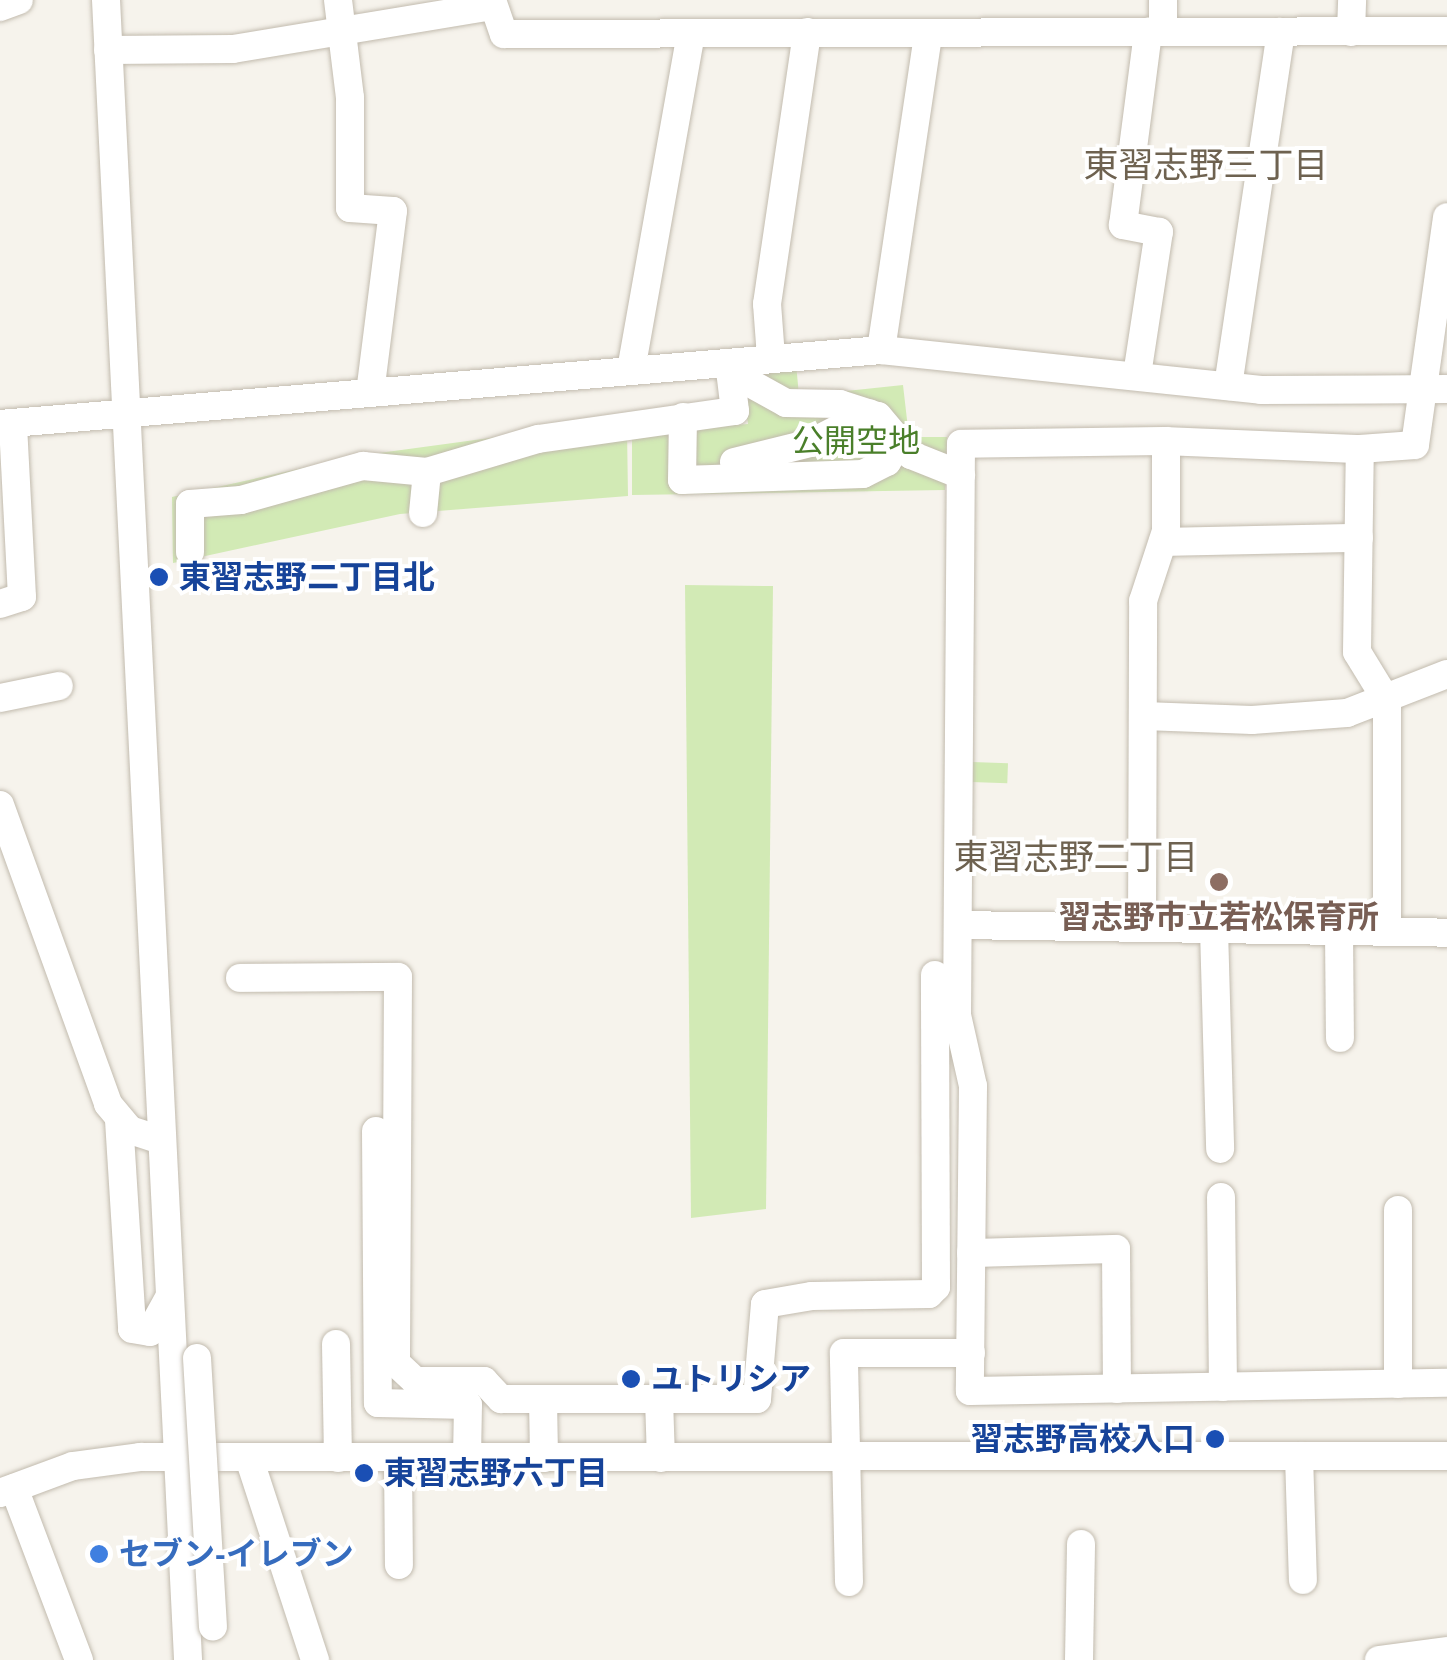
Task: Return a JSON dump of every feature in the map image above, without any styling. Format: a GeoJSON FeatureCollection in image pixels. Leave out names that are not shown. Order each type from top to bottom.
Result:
{"type":"FeatureCollection","features":[{"type":"Feature","properties":{"kind":"street"},"geometry":{"type":"LineString","coordinates":[[0,7],[19,0]]}},
{"type":"Feature","properties":{"kind":"street"},"geometry":{"type":"LineString","coordinates":[[106,0],[188,1660]]}},
{"type":"Feature","properties":{"kind":"street"},"geometry":{"type":"LineString","coordinates":[[338,0],[337,34],[350,98],[350,208],[393,212],[370,392]]}},
{"type":"Feature","properties":{"kind":"street"},"geometry":{"type":"LineString","coordinates":[[1137,375],[1158,232],[1122,225],[1163,0]]}},
{"type":"Feature","properties":{"kind":"street"},"geometry":{"type":"LineString","coordinates":[[1351,32],[1352,0]]}},
{"type":"Feature","properties":{"kind":"street"},"geometry":{"type":"LineString","coordinates":[[108,50],[232,49],[337,34],[492,3],[504,34],[1447,31]]}},
{"type":"Feature","properties":{"kind":"street"},"geometry":{"type":"LineString","coordinates":[[771,357],[768,304],[808,32]]}},
{"type":"Feature","properties":{"kind":"street"},"geometry":{"type":"LineString","coordinates":[[1228,386],[1281,32]]}},
{"type":"Feature","properties":{"kind":"street"},"geometry":{"type":"LineString","coordinates":[[632,370],[691,34]]}},
{"type":"Feature","properties":{"kind":"street"},"geometry":{"type":"LineString","coordinates":[[880,350],[928,34]]}},
{"type":"Feature","properties":{"kind":"street"},"geometry":{"type":"LineString","coordinates":[[1447,217],[1434,390],[1415,445],[1360,449],[1166,441],[961,444],[957,1015],[972,1086],[970,1392],[1447,1383]]}},
{"type":"Feature","properties":{"kind":"street"},"geometry":{"type":"LineString","coordinates":[[0,604],[22,597],[7,423],[880,350],[1228,386],[1434,390]]}},
{"type":"Feature","properties":{"kind":"street"},"geometry":{"type":"LineString","coordinates":[[190,552],[190,504],[242,500],[364,466],[426,495],[538,439],[735,411],[730,372],[786,403],[840,404],[869,413],[900,440],[910,455],[961,475]]}},
{"type":"Feature","properties":{"kind":"street"},"geometry":{"type":"LineString","coordinates":[[682,462],[759,459],[838,432],[869,413]]}},
{"type":"Feature","properties":{"kind":"street"},"geometry":{"type":"LineString","coordinates":[[683,417],[682,480],[863,474],[887,462],[900,440]]}},
{"type":"Feature","properties":{"kind":"street"},"geometry":{"type":"LineString","coordinates":[[1142,928],[1143,601],[1163,542],[1166,441]]}},
{"type":"Feature","properties":{"kind":"street"},"geometry":{"type":"LineString","coordinates":[[1360,449],[1356,652],[1387,701],[1387,932]]}},
{"type":"Feature","properties":{"kind":"street"},"geometry":{"type":"LineString","coordinates":[[1163,542],[1358,538]]}},
{"type":"Feature","properties":{"kind":"street"},"geometry":{"type":"LineString","coordinates":[[1144,716],[1252,720],[1348,713],[1387,701],[1447,674]]}},
{"type":"Feature","properties":{"kind":"street"},"geometry":{"type":"LineString","coordinates":[[0,698],[59,686]]}},
{"type":"Feature","properties":{"kind":"street"},"geometry":{"type":"LineString","coordinates":[[0,805],[119,1120],[132,1329],[150,1332],[169,1298]]}},
{"type":"Feature","properties":{"kind":"street"},"geometry":{"type":"LineString","coordinates":[[958,925],[1447,932]]}},
{"type":"Feature","properties":{"kind":"street"},"geometry":{"type":"LineString","coordinates":[[1214,929],[1220,1149]]}},
{"type":"Feature","properties":{"kind":"street"},"geometry":{"type":"LineString","coordinates":[[1339,931],[1340,1038]]}},
{"type":"Feature","properties":{"kind":"street"},"geometry":{"type":"LineString","coordinates":[[240,978],[398,978],[396,1363],[415,1382],[484,1381],[502,1399],[659,1399],[757,1398],[765,1304],[812,1296],[930,1294],[936,1287],[934,974]]}},
{"type":"Feature","properties":{"kind":"street"},"geometry":{"type":"LineString","coordinates":[[119,1120],[130,1130],[161,1140]]}},
{"type":"Feature","properties":{"kind":"street"},"geometry":{"type":"LineString","coordinates":[[376,1131],[378,1404],[468,1405],[467,1458]]}},
{"type":"Feature","properties":{"kind":"street"},"geometry":{"type":"LineString","coordinates":[[1221,1197],[1223,1387]]}},
{"type":"Feature","properties":{"kind":"street"},"geometry":{"type":"LineString","coordinates":[[1398,1210],[1398,1384]]}},
{"type":"Feature","properties":{"kind":"street"},"geometry":{"type":"LineString","coordinates":[[971,1253],[1116,1249],[1117,1389]]}},
{"type":"Feature","properties":{"kind":"street"},"geometry":{"type":"LineString","coordinates":[[336,1344],[338,1458]]}},
{"type":"Feature","properties":{"kind":"street"},"geometry":{"type":"LineString","coordinates":[[849,1582],[844,1353],[970,1353]]}},
{"type":"Feature","properties":{"kind":"street"},"geometry":{"type":"LineString","coordinates":[[197,1358],[214,1627]]}},
{"type":"Feature","properties":{"kind":"street"},"geometry":{"type":"LineString","coordinates":[[543,1399],[544,1458]]}},
{"type":"Feature","properties":{"kind":"street"},"geometry":{"type":"LineString","coordinates":[[659,1399],[660,1458]]}},
{"type":"Feature","properties":{"kind":"street"},"geometry":{"type":"LineString","coordinates":[[1299,1456],[1303,1580]]}},
{"type":"Feature","properties":{"kind":"street"},"geometry":{"type":"LineString","coordinates":[[79,1660],[7,1491],[99,1460],[1447,1456]]}},
{"type":"Feature","properties":{"kind":"street"},"geometry":{"type":"LineString","coordinates":[[249,1458],[315,1660]]}},
{"type":"Feature","properties":{"kind":"street"},"geometry":{"type":"LineString","coordinates":[[398,1458],[399,1564]]}},
{"type":"Feature","properties":{"kind":"street"},"geometry":{"type":"LineString","coordinates":[[1078,1660],[1081,1544]]}},
{"type":"Feature","properties":{"kind":"street"},"geometry":{"type":"LineString","coordinates":[[1378,1660],[1447,1651]]}},
{"type":"Feature","properties":{"kind":"green space","name":"公開空地"},"geometry":{"type":"Polygon","coordinates":[[[796,363],[799,396],[903,385],[909,437],[947,437],[945,490],[632,495],[632,433],[748,424],[740,368],[796,363]]]}},
{"type":"Feature","properties":{"kind":"green space"},"geometry":{"type":"Polygon","coordinates":[[[744,421],[627,430],[628,496],[400,514],[173,563],[172,497],[357,456],[585,425],[744,421]]]}},
{"type":"Feature","properties":{"kind":"green space"},"geometry":{"type":"Polygon","coordinates":[[[685,585],[773,586],[766,1209],[691,1218],[685,585]]]}},
{"type":"Feature","properties":{"kind":"green space"},"geometry":{"type":"Polygon","coordinates":[[[972,762],[1008,763],[1007,783],[971,782],[972,762]]]}},
{"type":"Feature","properties":{"kind":"place","name":"東習志野二丁目北"},"geometry":{"type":"Point","coordinates":[159,577]}},
{"type":"Feature","properties":{"kind":"place","name":"習志野市立若松保育所"},"geometry":{"type":"Point","coordinates":[1219,882]}},
{"type":"Feature","properties":{"kind":"place","name":"ユトリシア"},"geometry":{"type":"Point","coordinates":[631,1379]}},
{"type":"Feature","properties":{"kind":"place","name":"習志野高校入口"},"geometry":{"type":"Point","coordinates":[1215,1439]}},
{"type":"Feature","properties":{"kind":"place","name":"東習志野六丁目"},"geometry":{"type":"Point","coordinates":[364,1473]}},
{"type":"Feature","properties":{"kind":"place","name":"セブン-イレブン"},"geometry":{"type":"Point","coordinates":[99,1554]}},
{"type":"Feature","properties":{"kind":"district","name":"東習志野三丁目"},"geometry":{"type":"Point","coordinates":[1206,165]}},
{"type":"Feature","properties":{"kind":"district","name":"東習志野二丁目"},"geometry":{"type":"Point","coordinates":[1076,857]}}]}
